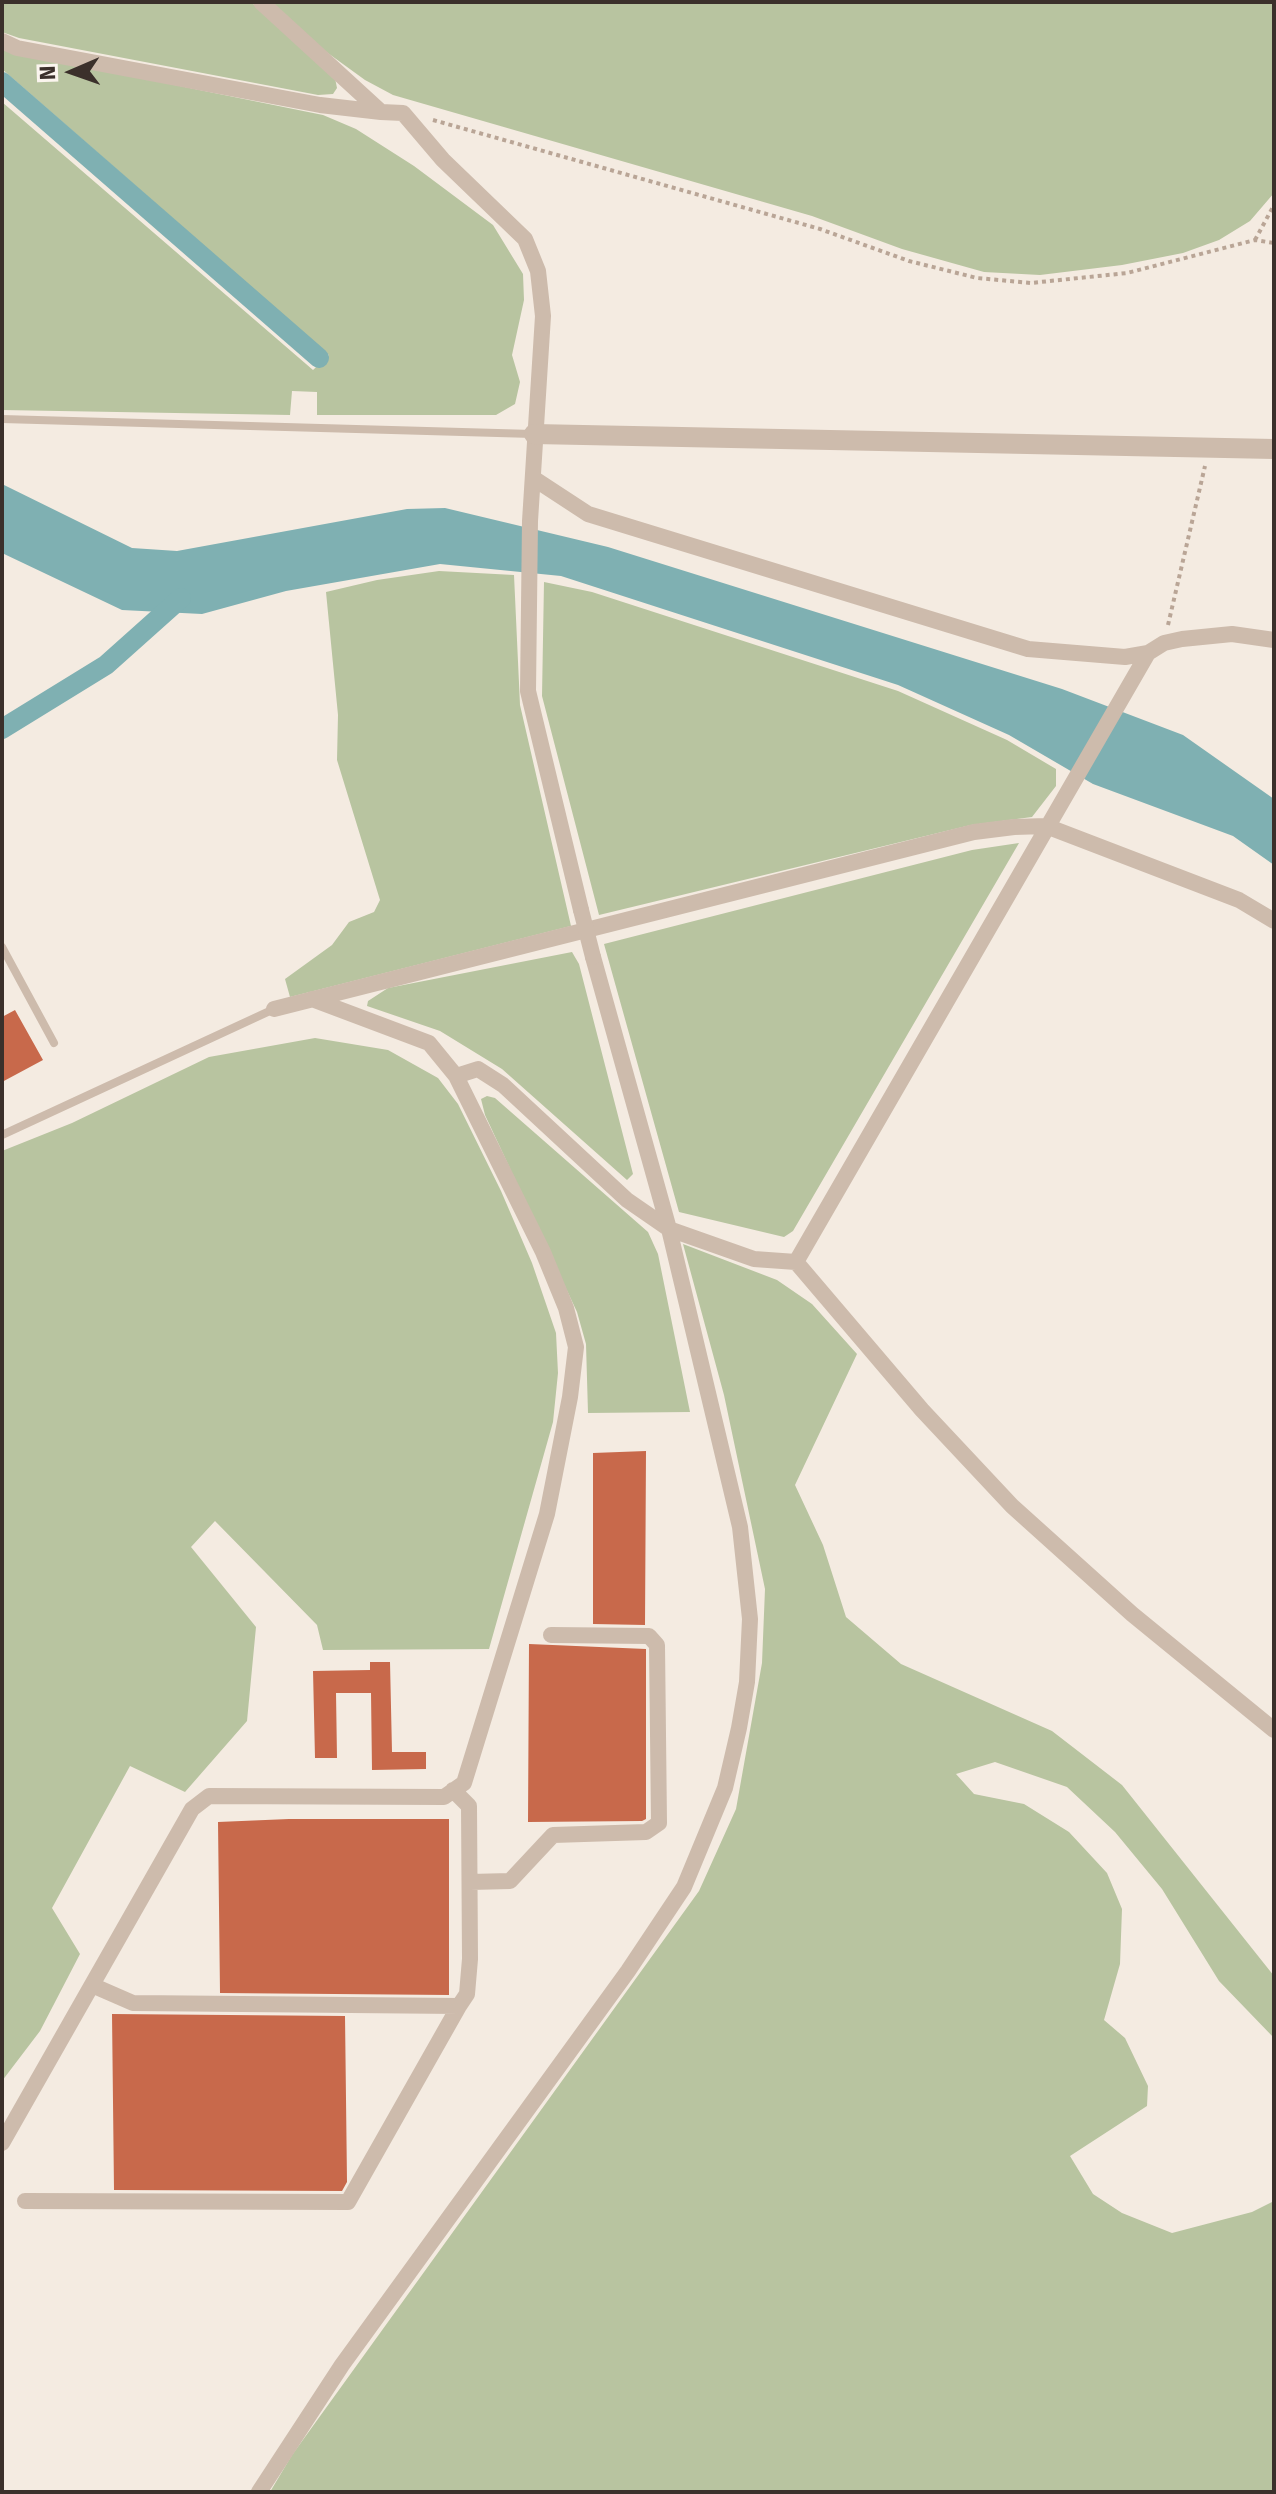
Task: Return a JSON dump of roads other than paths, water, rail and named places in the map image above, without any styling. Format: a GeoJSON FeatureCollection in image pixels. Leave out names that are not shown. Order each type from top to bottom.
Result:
{"type":"FeatureCollection","features":[{"type":"Feature","properties":{"kind":"street"},"geometry":{"type":"LineString","coordinates":[[261,2],[381,112]]}},
{"type":"Feature","properties":{"kind":"street"},"geometry":{"type":"LineString","coordinates":[[2,41],[17,48],[320,105],[403,113],[443,160],[525,239],[534,260],[543,316],[530,521],[528,691],[593,957],[669,1229],[740,1527],[748,1576],[747,1682],[725,1788],[709,1834],[676,1899],[628,1971],[342,2365],[259,2492]]}},
{"type":"Feature","properties":{"kind":"street"},"geometry":{"type":"LineString","coordinates":[[534,434],[1274,449]]}},
{"type":"Feature","properties":{"kind":"street"},"geometry":{"type":"LineString","coordinates":[[533,478],[588,514],[1028,649],[1111,656],[1148,653]]}},
{"type":"Feature","properties":{"kind":"street"},"geometry":{"type":"LineString","coordinates":[[796,1262],[1148,653],[1164,643],[1232,634],[1274,640]]}},
{"type":"Feature","properties":{"kind":"street"},"geometry":{"type":"LineString","coordinates":[[274,1009],[974,832],[1046,826],[1239,900],[1274,921]]}},
{"type":"Feature","properties":{"kind":"street"},"geometry":{"type":"LineString","coordinates":[[2,2143],[192,1809],[209,1796],[444,1797],[464,1783],[547,1514],[570,1397],[576,1347],[566,1308],[543,1252],[456,1076],[429,1043],[312,999]]}},
{"type":"Feature","properties":{"kind":"street"},"geometry":{"type":"LineString","coordinates":[[456,1076],[478,1069],[503,1085],[627,1200],[669,1229],[754,1259],[796,1262],[922,1410],[1012,1506],[1132,1614],[1274,1730]]}},
{"type":"Feature","properties":{"kind":"street"},"geometry":{"type":"LineString","coordinates":[[470,1882],[510,1881],[553,1835],[646,1832],[659,1823],[657,1645],[649,1636],[551,1635]]}},
{"type":"Feature","properties":{"kind":"street"},"geometry":{"type":"LineString","coordinates":[[25,2201],[348,2202],[467,1994],[469,1806],[453,1790]]}},
{"type":"Feature","properties":{"kind":"street"},"geometry":{"type":"LineString","coordinates":[[94,1986],[133,2003],[459,2006]]}},
{"type":"Feature","properties":{"kind":"lane"},"geometry":{"type":"LineString","coordinates":[[2,419],[534,434]]}},
{"type":"Feature","properties":{"kind":"lane"},"geometry":{"type":"LineString","coordinates":[[2,947],[54,1043]]}},
{"type":"Feature","properties":{"kind":"lane"},"geometry":{"type":"LineString","coordinates":[[2,1135],[274,1009]]}},
{"type":"Feature","properties":{"kind":"water"},"geometry":{"type":"Polygon","coordinates":[[[2,484],[132,548],[177,551],[407,509],[445,508],[608,547],[1062,689],[1183,735],[1274,799],[1274,865],[1233,836],[1093,784],[1009,735],[898,685],[561,576],[440,564],[286,591],[202,614],[122,610],[2,553],[2,484]]]}},
{"type":"Feature","properties":{"kind":"waterway"},"geometry":{"type":"LineString","coordinates":[[2,82],[319,358]]}},
{"type":"Feature","properties":{"kind":"waterway"},"geometry":{"type":"LineString","coordinates":[[2,729],[106,665],[181,598]]}}]}
